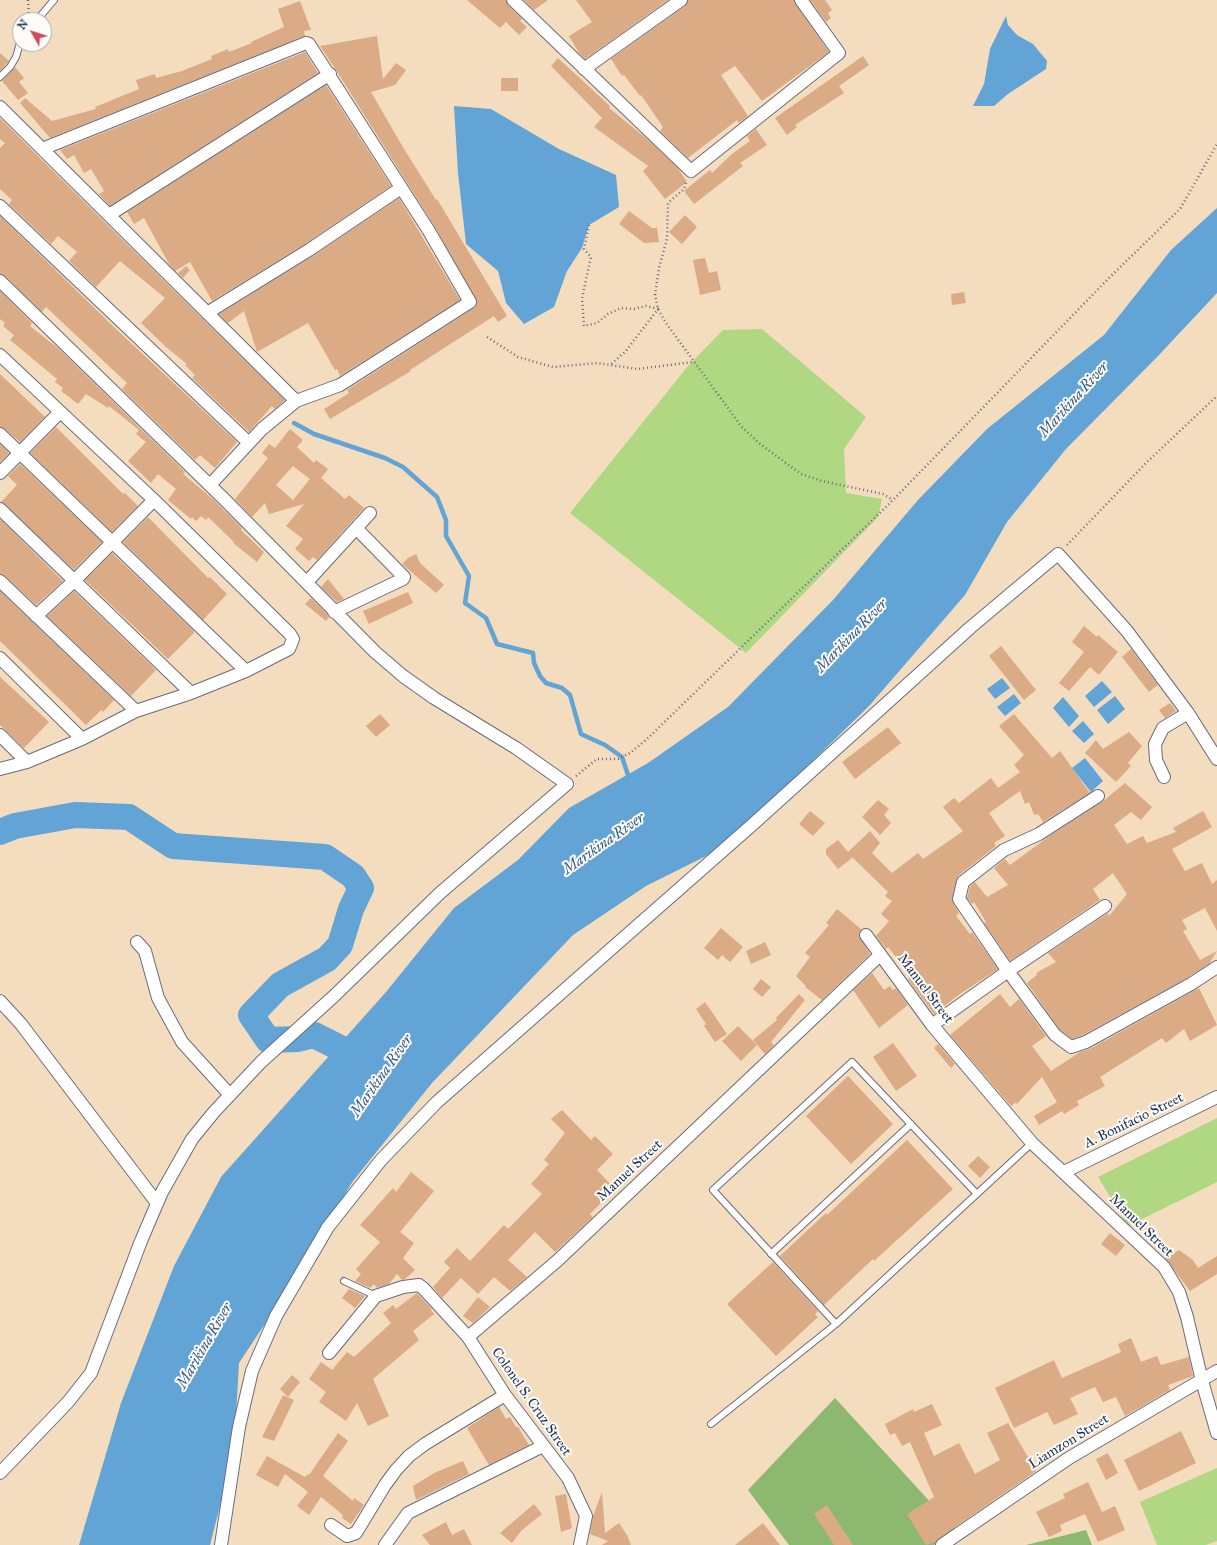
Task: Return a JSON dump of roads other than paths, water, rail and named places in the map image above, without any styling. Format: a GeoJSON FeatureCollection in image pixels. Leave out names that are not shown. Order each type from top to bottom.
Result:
{"type":"FeatureCollection","features":[{"type":"Feature","properties":{"kind":"street"},"geometry":{"type":"LineString","coordinates":[[513,0],[691,171],[839,53],[801,0]]}},
{"type":"Feature","properties":{"kind":"street"},"geometry":{"type":"LineString","coordinates":[[584,69],[681,0]]}},
{"type":"Feature","properties":{"kind":"street"},"geometry":{"type":"LineString","coordinates":[[42,149],[306,43],[312,47],[330,74],[400,188],[429,231],[470,302],[340,385],[296,401],[275,417],[210,485]]}},
{"type":"Feature","properties":{"kind":"street"},"geometry":{"type":"LineString","coordinates":[[109,215],[330,74]]}},
{"type":"Feature","properties":{"kind":"street"},"geometry":{"type":"LineString","coordinates":[[0,107],[296,401]]}},
{"type":"Feature","properties":{"kind":"street"},"geometry":{"type":"LineString","coordinates":[[206,313],[309,250],[400,188]]}},
{"type":"Feature","properties":{"kind":"street"},"geometry":{"type":"LineString","coordinates":[[0,206],[249,443]]}},
{"type":"Feature","properties":{"kind":"street"},"geometry":{"type":"LineString","coordinates":[[0,281],[210,485],[307,582],[364,642],[403,676],[434,698],[521,752],[567,784],[440,894],[333,997],[261,1062],[192,1139],[174,1168],[157,1203],[91,1373],[68,1402],[0,1472]]}},
{"type":"Feature","properties":{"kind":"street"},"geometry":{"type":"LineString","coordinates":[[0,355],[154,500],[292,636],[293,642],[289,649],[246,671],[191,693],[136,711],[82,739],[27,762],[0,769]]}},
{"type":"Feature","properties":{"kind":"street"},"geometry":{"type":"LineString","coordinates":[[0,473],[60,412]]}},
{"type":"Feature","properties":{"kind":"street"},"geometry":{"type":"LineString","coordinates":[[0,434],[246,671]]}},
{"type":"Feature","properties":{"kind":"street"},"geometry":{"type":"LineString","coordinates":[[36,616],[74,581],[154,500]]}},
{"type":"Feature","properties":{"kind":"street"},"geometry":{"type":"LineString","coordinates":[[0,509],[191,693]]}},
{"type":"Feature","properties":{"kind":"street"},"geometry":{"type":"LineString","coordinates":[[307,582],[370,513]]}},
{"type":"Feature","properties":{"kind":"street"},"geometry":{"type":"LineString","coordinates":[[334,612],[403,579],[404,576],[357,529]]}},
{"type":"Feature","properties":{"kind":"street"},"geometry":{"type":"LineString","coordinates":[[221,1545],[239,1427],[252,1371],[276,1316],[328,1227],[381,1160],[437,1102],[752,825],[971,627],[1058,554],[1127,631],[1188,713],[1217,759]]}},
{"type":"Feature","properties":{"kind":"street"},"geometry":{"type":"LineString","coordinates":[[0,581],[136,711]]}},
{"type":"Feature","properties":{"kind":"street"},"geometry":{"type":"LineString","coordinates":[[0,658],[82,739]]}},
{"type":"Feature","properties":{"kind":"street"},"geometry":{"type":"LineString","coordinates":[[1164,777],[1156,760],[1155,744],[1163,728],[1188,713]]}},
{"type":"Feature","properties":{"kind":"street"},"geometry":{"type":"LineString","coordinates":[[0,735],[27,762]]}},
{"type":"Feature","properties":{"kind":"street"},"geometry":{"type":"LineString","coordinates":[[1098,796],[1039,834],[1004,850],[963,882],[959,899],[1008,971],[1055,1035],[1071,1047],[1086,1042],[1192,984],[1217,967]]}},
{"type":"Feature","properties":{"kind":"street"},"geometry":{"type":"LineString","coordinates":[[932,1025],[1008,971],[1105,906]]}},
{"type":"Feature","properties":{"kind":"street"},"geometry":{"type":"LineString","coordinates":[[866,935],[880,955]]}},
{"type":"Feature","properties":{"kind":"street"},"geometry":{"type":"LineString","coordinates":[[137,942],[145,951],[158,998],[182,1042],[230,1095]]}},
{"type":"Feature","properties":{"kind":"street","name":"Manuel Street"},"geometry":{"type":"LineString","coordinates":[[468,1337],[557,1261],[880,955],[932,1025],[1032,1142],[1164,1267],[1181,1298],[1217,1433]]}},
{"type":"Feature","properties":{"kind":"street"},"geometry":{"type":"LineString","coordinates":[[0,1001],[21,1024],[157,1203]]}},
{"type":"Feature","properties":{"kind":"street","name":"A. Bonifacio Street"},"geometry":{"type":"LineString","coordinates":[[1064,1172],[1217,1097]]}},
{"type":"Feature","properties":{"kind":"street","name":"Colonel S. Cruz Street"},"geometry":{"type":"LineString","coordinates":[[376,1296],[402,1287],[419,1286],[423,1288],[468,1337],[505,1395],[568,1478],[585,1512],[586,1520],[580,1545]]}},
{"type":"Feature","properties":{"kind":"street"},"geometry":{"type":"LineString","coordinates":[[329,1353],[376,1296]]}},
{"type":"Feature","properties":{"kind":"street","name":"Liamzon Street"},"geometry":{"type":"LineString","coordinates":[[942,1545],[1069,1458],[1217,1372]]}},
{"type":"Feature","properties":{"kind":"street"},"geometry":{"type":"LineString","coordinates":[[331,1524],[347,1536],[356,1533],[385,1485],[396,1470],[410,1456],[425,1444],[505,1395]]}},
{"type":"Feature","properties":{"kind":"street"},"geometry":{"type":"LineString","coordinates":[[385,1545],[408,1513],[543,1446]]}},
{"type":"Feature","properties":{"kind":"lane"},"geometry":{"type":"LineString","coordinates":[[43,12],[54,0]]}},
{"type":"Feature","properties":{"kind":"lane"},"geometry":{"type":"LineString","coordinates":[[0,77],[10,67],[17,52]]}},
{"type":"Feature","properties":{"kind":"lane"},"geometry":{"type":"LineString","coordinates":[[836,1324],[713,1190],[852,1062],[977,1194]]}},
{"type":"Feature","properties":{"kind":"lane"},"geometry":{"type":"LineString","coordinates":[[771,1254],[911,1124]]}},
{"type":"Feature","properties":{"kind":"lane"},"geometry":{"type":"LineString","coordinates":[[710,1424],[836,1324],[1032,1142]]}},
{"type":"Feature","properties":{"kind":"lane"},"geometry":{"type":"LineString","coordinates":[[344,1281],[376,1296]]}},
{"type":"Feature","properties":{"kind":"water"},"geometry":{"type":"Polygon","coordinates":[[[1006,16],[1008,25],[1017,35],[1033,44],[1047,61],[1046,69],[1008,94],[994,106],[973,106],[984,84],[990,49],[1006,16]]]}},
{"type":"Feature","properties":{"kind":"water"},"geometry":{"type":"Polygon","coordinates":[[[454,106],[491,109],[559,149],[616,175],[619,207],[589,225],[582,248],[567,271],[554,307],[524,324],[506,303],[498,271],[466,244],[458,173],[454,106]]]}},
{"type":"Feature","properties":{"kind":"water","name":"Marikina River"},"geometry":{"type":"Polygon","coordinates":[[[1217,208],[1217,293],[1159,355],[1066,449],[1007,522],[965,595],[869,706],[788,785],[710,854],[646,886],[573,935],[432,1083],[353,1181],[288,1289],[239,1363],[234,1451],[210,1545],[79,1545],[121,1403],[174,1266],[221,1177],[386,992],[454,908],[518,860],[569,808],[648,763],[728,707],[833,600],[918,500],[987,429],[1104,335],[1171,250],[1217,208]]]}},
{"type":"Feature","properties":{"kind":"water"},"geometry":{"type":"Polygon","coordinates":[[[1002,678],[1010,688],[995,699],[987,689],[1002,678]]]}},
{"type":"Feature","properties":{"kind":"water"},"geometry":{"type":"Polygon","coordinates":[[[1102,681],[1112,692],[1094,707],[1085,696],[1102,681]]]}},
{"type":"Feature","properties":{"kind":"water"},"geometry":{"type":"Polygon","coordinates":[[[1014,694],[1021,703],[1005,716],[997,707],[1014,694]]]}},
{"type":"Feature","properties":{"kind":"water"},"geometry":{"type":"Polygon","coordinates":[[[1115,696],[1125,709],[1108,724],[1097,710],[1115,696]]]}},
{"type":"Feature","properties":{"kind":"water"},"geometry":{"type":"Polygon","coordinates":[[[1063,697],[1079,716],[1069,727],[1053,708],[1063,697]]]}},
{"type":"Feature","properties":{"kind":"water"},"geometry":{"type":"Polygon","coordinates":[[[1083,721],[1094,734],[1084,743],[1072,731],[1083,721]]]}},
{"type":"Feature","properties":{"kind":"water"},"geometry":{"type":"Polygon","coordinates":[[[1085,758],[1103,781],[1091,792],[1072,768],[1085,758]]]}},
{"type":"Feature","properties":{"kind":"waterway"},"geometry":{"type":"LineString","coordinates":[[294,423],[314,434],[385,458],[403,467],[437,497],[446,520],[446,536],[469,576],[465,603],[486,618],[497,644],[533,653],[534,663],[540,676],[546,683],[562,688],[570,695],[581,734],[605,745],[622,757],[630,781]]}},
{"type":"Feature","properties":{"kind":"waterway"},"geometry":{"type":"LineString","coordinates":[[0,832],[15,826],[75,815],[129,817],[173,846],[325,857],[353,876],[361,888],[351,909],[340,945],[327,959],[280,985],[251,1015],[268,1040],[298,1039],[314,1035],[354,1055],[366,1067]]}}]}
